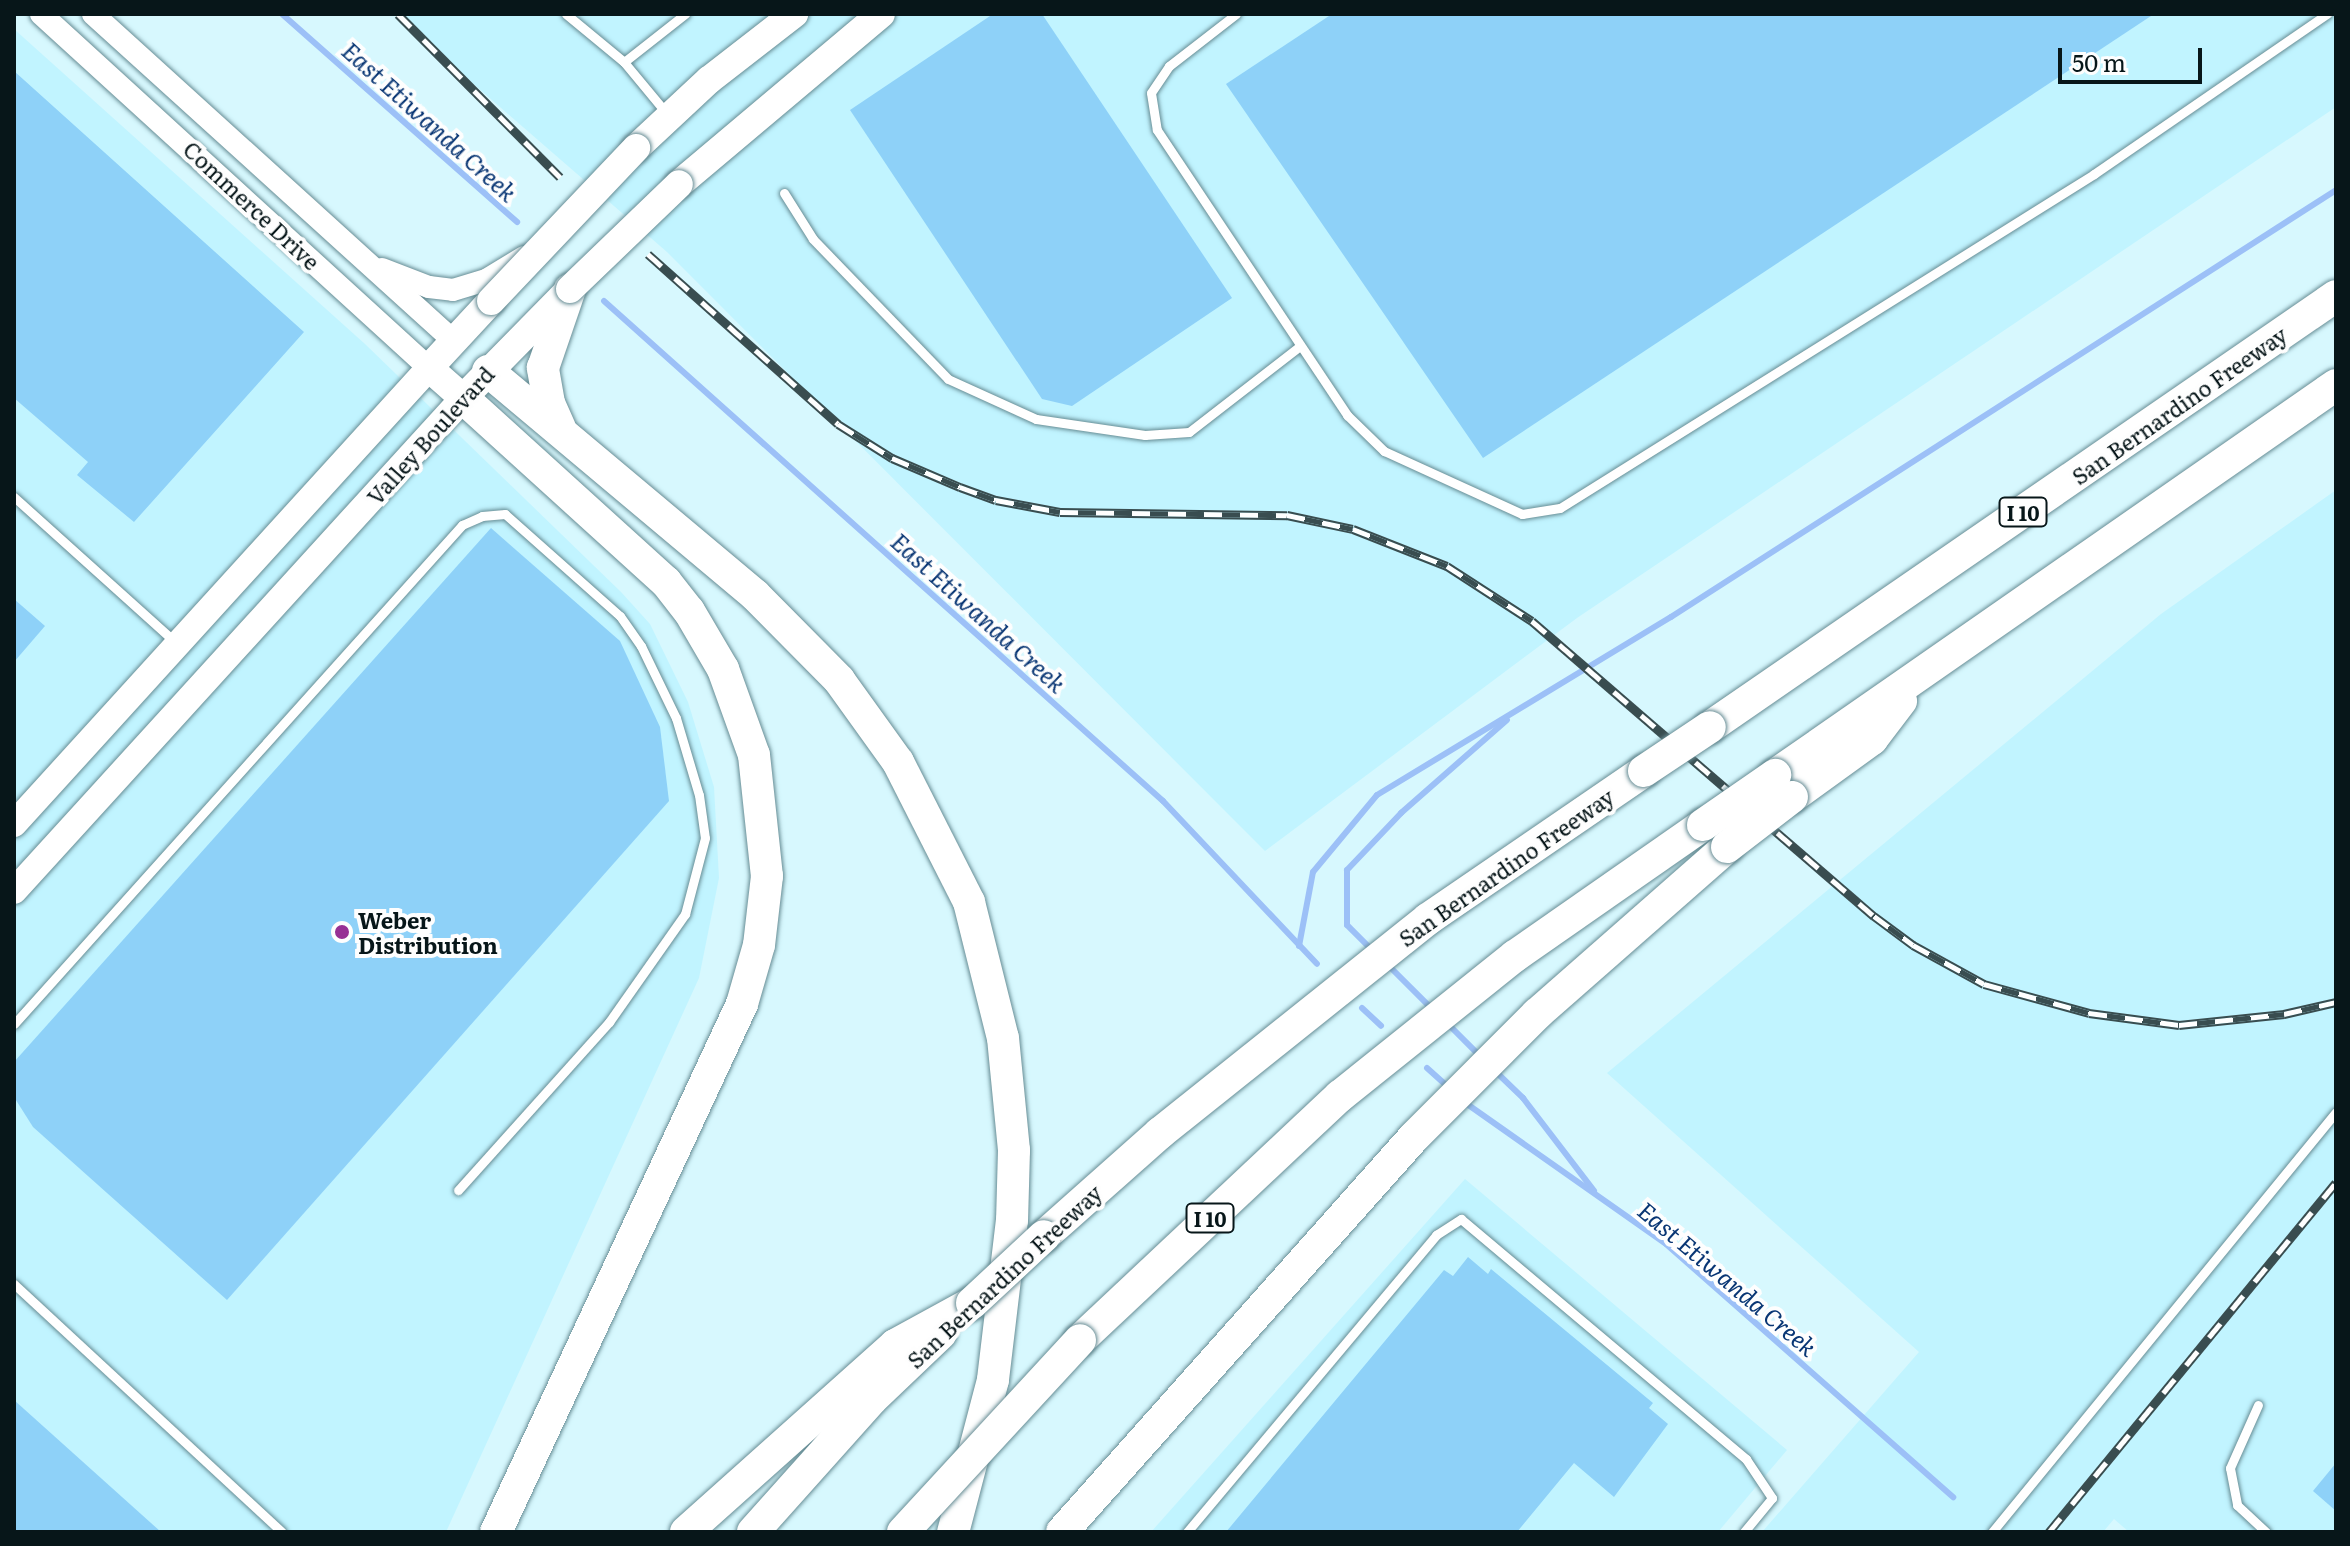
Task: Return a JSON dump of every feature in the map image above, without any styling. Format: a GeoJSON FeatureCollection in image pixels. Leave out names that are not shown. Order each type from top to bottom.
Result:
{"type":"FeatureCollection","features":[{"type":"Feature","properties":{"kind":"highway"},"geometry":{"type":"LineString","coordinates":[[561,431],[545,384],[536,341],[570,289]]}},
{"type":"Feature","properties":{"kind":"highway","name":"San Bernardino Freeway"},"geometry":{"type":"LineString","coordinates":[[753,1532],[872,1399],[1044,1236],[1273,1043],[1428,919],[2336,296]]}},
{"type":"Feature","properties":{"kind":"highway"},"geometry":{"type":"LineString","coordinates":[[488,371],[774,612],[839,680],[898,762],[969,902],[1003,1038],[1014,1150],[1012,1220],[993,1380],[953,1532]]}},
{"type":"Feature","properties":{"kind":"highway","name":"I 10"},"geometry":{"type":"LineString","coordinates":[[903,1532],[1080,1340],[1340,1096],[1515,956],[1703,825],[1784,786],[1918,680],[2336,385]]}},
{"type":"Feature","properties":{"kind":"highway"},"geometry":{"type":"LineString","coordinates":[[463,398],[666,582],[689,611],[723,669],[754,755],[767,876],[759,945],[742,1004],[496,1532]]}},
{"type":"Feature","properties":{"kind":"highway"},"geometry":{"type":"LineString","coordinates":[[1062,1532],[1415,1136],[1537,1014],[1727,847],[1784,786]]}},
{"type":"Feature","properties":{"kind":"highway"},"geometry":{"type":"LineString","coordinates":[[686,1532],[895,1345],[972,1303]]}},
{"type":"Feature","properties":{"kind":"main road","name":"Valley Boulevard"},"geometry":{"type":"LineString","coordinates":[[14,824],[453,341],[482,293],[534,251],[669,116],[794,14]]}},
{"type":"Feature","properties":{"kind":"main road"},"geometry":{"type":"LineString","coordinates":[[570,289],[679,184],[881,14]]}},
{"type":"Feature","properties":{"kind":"main road","name":"Commerce Drive"},"geometry":{"type":"LineString","coordinates":[[453,341],[488,371]]}},
{"type":"Feature","properties":{"kind":"main road","name":"Valley Boulevard"},"geometry":{"type":"LineString","coordinates":[[14,891],[488,371],[536,341]]}},
{"type":"Feature","properties":{"kind":"main road","name":"Commerce Drive"},"geometry":{"type":"LineString","coordinates":[[429,368],[463,398]]}},
{"type":"Feature","properties":{"kind":"street","name":"Commerce Drive"},"geometry":{"type":"LineString","coordinates":[[41,14],[429,368]]}},
{"type":"Feature","properties":{"kind":"street","name":"Commerce Drive"},"geometry":{"type":"LineString","coordinates":[[93,14],[453,341]]}},
{"type":"Feature","properties":{"kind":"street"},"geometry":{"type":"LineString","coordinates":[[370,264],[429,287],[482,293]]}},
{"type":"Feature","properties":{"kind":"lane"},"geometry":{"type":"LineString","coordinates":[[566,14],[624,62],[669,116]]}},
{"type":"Feature","properties":{"kind":"lane"},"geometry":{"type":"LineString","coordinates":[[624,62],[685,14]]}},
{"type":"Feature","properties":{"kind":"lane"},"geometry":{"type":"LineString","coordinates":[[1236,14],[1169,66],[1151,93],[1157,130],[1347,415],[1384,451],[1522,514],[1560,508],[2094,174],[2327,14]]}},
{"type":"Feature","properties":{"kind":"lane"},"geometry":{"type":"LineString","coordinates":[[784,193],[813,239],[948,379],[1036,419],[1145,435],[1189,432],[1300,346]]}},
{"type":"Feature","properties":{"kind":"lane"},"geometry":{"type":"LineString","coordinates":[[14,497],[178,644]]}},
{"type":"Feature","properties":{"kind":"lane"},"geometry":{"type":"LineString","coordinates":[[14,1024],[462,525],[482,516],[505,514],[620,616],[641,646],[676,718],[699,795],[705,838],[685,914],[677,926],[609,1022],[458,1190]]}},
{"type":"Feature","properties":{"kind":"lane"},"geometry":{"type":"LineString","coordinates":[[1992,1532],[2336,1112]]}},
{"type":"Feature","properties":{"kind":"lane"},"geometry":{"type":"LineString","coordinates":[[1187,1532],[1436,1235],[1461,1219],[1746,1459],[1772,1498],[1744,1532]]}},
{"type":"Feature","properties":{"kind":"lane"},"geometry":{"type":"LineString","coordinates":[[14,1284],[282,1532]]}},
{"type":"Feature","properties":{"kind":"lane"},"geometry":{"type":"LineString","coordinates":[[2258,1405],[2230,1468],[2237,1505],[2266,1532]]}},
{"type":"Feature","properties":{"kind":"shaded area"},"geometry":{"type":"Polygon","coordinates":[[[393,14],[2336,14],[2336,107],[1577,618],[1265,851],[667,252],[393,14]]]}},
{"type":"Feature","properties":{"kind":"shaded area"},"geometry":{"type":"Polygon","coordinates":[[[14,29],[365,344],[621,592],[650,624],[688,702],[714,787],[719,878],[699,978],[446,1532],[14,1532],[14,29]]]}},
{"type":"Feature","properties":{"kind":"shaded area"},"geometry":{"type":"Polygon","coordinates":[[[2336,490],[2336,1532],[2129,1532],[2114,1519],[2103,1532],[1762,1532],[1919,1352],[1607,1073],[2161,614],[2336,490]]]}},
{"type":"Feature","properties":{"kind":"shaded area"},"geometry":{"type":"Polygon","coordinates":[[[1465,1179],[1787,1450],[1718,1532],[1151,1532],[1465,1179]]]}},
{"type":"Feature","properties":{"kind":"building"},"geometry":{"type":"Polygon","coordinates":[[[993,14],[1042,14],[1232,298],[1072,406],[1042,399],[850,110],[993,14]]]}},
{"type":"Feature","properties":{"kind":"building"},"geometry":{"type":"Polygon","coordinates":[[[1332,14],[2154,14],[1483,458],[1226,84],[1332,14]]]}},
{"type":"Feature","properties":{"kind":"building"},"geometry":{"type":"Polygon","coordinates":[[[14,71],[304,332],[134,522],[77,475],[88,462],[14,398],[14,71]]]}},
{"type":"Feature","properties":{"kind":"building","name":"Weber Distribution"},"geometry":{"type":"Polygon","coordinates":[[[491,528],[620,641],[660,727],[669,801],[227,1300],[33,1127],[14,1097],[14,1062],[491,528]]]}},
{"type":"Feature","properties":{"kind":"building"},"geometry":{"type":"Polygon","coordinates":[[[14,599],[45,626],[14,662],[14,599]]]}},
{"type":"Feature","properties":{"kind":"building"},"geometry":{"type":"Polygon","coordinates":[[[1468,1257],[1488,1274],[1491,1269],[1653,1403],[1649,1408],[1668,1424],[1614,1497],[1574,1463],[1517,1532],[1226,1532],[1444,1270],[1453,1276],[1468,1257]]]}},
{"type":"Feature","properties":{"kind":"building"},"geometry":{"type":"Polygon","coordinates":[[[14,1400],[161,1532],[14,1532],[14,1400]]]}},
{"type":"Feature","properties":{"kind":"building"},"geometry":{"type":"Polygon","coordinates":[[[2336,1463],[2336,1511],[2313,1491],[2336,1463]]]}},
{"type":"Feature","properties":{"kind":"waterway","name":"East Etiwanda Creek"},"geometry":{"type":"LineString","coordinates":[[282,14],[517,222]]}},
{"type":"Feature","properties":{"kind":"waterway"},"geometry":{"type":"LineString","coordinates":[[1299,946],[1313,872],[1377,795],[1671,617],[2336,190]]}},
{"type":"Feature","properties":{"kind":"waterway","name":"East Etiwanda Creek"},"geometry":{"type":"LineString","coordinates":[[604,301],[1163,801],[1317,964]]}},
{"type":"Feature","properties":{"kind":"waterway"},"geometry":{"type":"LineString","coordinates":[[1374,952],[1347,925],[1347,870],[1401,813],[1507,720]]}},
{"type":"Feature","properties":{"kind":"waterway"},"geometry":{"type":"LineString","coordinates":[[1388,965],[1434,1011]]}},
{"type":"Feature","properties":{"kind":"waterway","name":"East Etiwanda Creek"},"geometry":{"type":"LineString","coordinates":[[1362,1008],[1381,1026]]}},
{"type":"Feature","properties":{"kind":"waterway"},"geometry":{"type":"LineString","coordinates":[[1448,1024],[1480,1056]]}},
{"type":"Feature","properties":{"kind":"waterway","name":"East Etiwanda Creek"},"geometry":{"type":"LineString","coordinates":[[1427,1068],[1445,1084]]}},
{"type":"Feature","properties":{"kind":"waterway"},"geometry":{"type":"LineString","coordinates":[[1493,1069],[1523,1098],[1594,1191]]}},
{"type":"Feature","properties":{"kind":"waterway","name":"East Etiwanda Creek"},"geometry":{"type":"LineString","coordinates":[[1467,1104],[1666,1244],[1953,1497]]}},
{"type":"Feature","properties":{"kind":"railway"},"geometry":{"type":"LineString","coordinates":[[398,14],[560,177]]}},
{"type":"Feature","properties":{"kind":"railway"},"geometry":{"type":"LineString","coordinates":[[648,254],[838,424],[892,458],[960,487],[996,500],[1060,512],[1287,515],[1353,529],[1447,566],[1532,621],[1874,916],[1913,945],[1984,984],[2089,1013],[2179,1025],[2284,1014],[2336,1002]]}},
{"type":"Feature","properties":{"kind":"railway"},"geometry":{"type":"LineString","coordinates":[[2049,1532],[2336,1183]]}},
{"type":"Feature","properties":{"kind":"place","name":"Weber Distribution"},"geometry":{"type":"Point","coordinates":[342,932]}}]}
